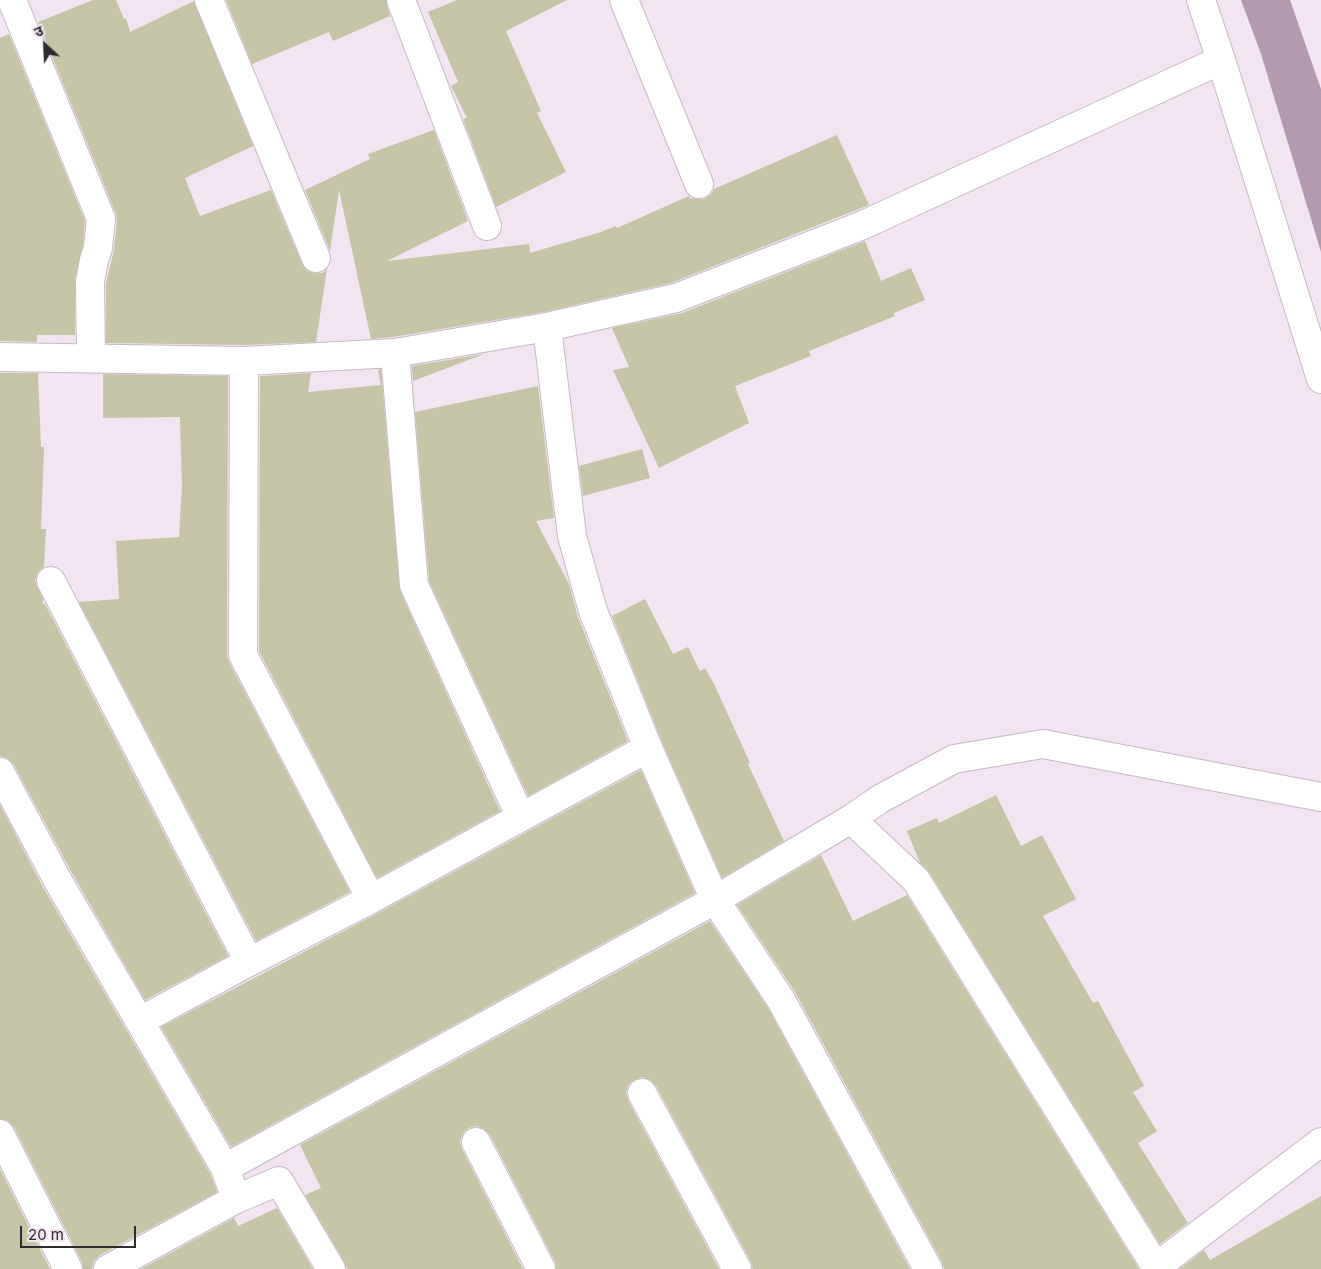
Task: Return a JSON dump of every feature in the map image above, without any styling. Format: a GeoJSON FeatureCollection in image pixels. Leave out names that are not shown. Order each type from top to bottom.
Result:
{"type":"FeatureCollection","features":[{"type":"Feature","properties":{"kind":"street"},"geometry":{"type":"LineString","coordinates":[[12,0],[101,219],[98,248],[90,282],[91,358]]}},
{"type":"Feature","properties":{"kind":"street"},"geometry":{"type":"LineString","coordinates":[[208,0],[316,258]]}},
{"type":"Feature","properties":{"kind":"street"},"geometry":{"type":"LineString","coordinates":[[401,0],[487,226]]}},
{"type":"Feature","properties":{"kind":"street"},"geometry":{"type":"LineString","coordinates":[[624,0],[700,184]]}},
{"type":"Feature","properties":{"kind":"street"},"geometry":{"type":"LineString","coordinates":[[1201,0],[1321,379]]}},
{"type":"Feature","properties":{"kind":"street"},"geometry":{"type":"LineString","coordinates":[[0,357],[244,360],[396,352],[547,327],[676,298],[863,225],[1221,60]]}},
{"type":"Feature","properties":{"kind":"street"},"geometry":{"type":"LineString","coordinates":[[547,327],[572,536],[593,611],[648,748],[715,900],[781,1000],[928,1269]]}},
{"type":"Feature","properties":{"kind":"street"},"geometry":{"type":"LineString","coordinates":[[396,352],[414,585],[520,816]]}},
{"type":"Feature","properties":{"kind":"street"},"geometry":{"type":"LineString","coordinates":[[244,360],[243,655],[370,899]]}},
{"type":"Feature","properties":{"kind":"street"},"geometry":{"type":"LineString","coordinates":[[51,581],[249,962]]}},
{"type":"Feature","properties":{"kind":"street"},"geometry":{"type":"LineString","coordinates":[[225,1168],[715,900],[851,819],[880,799],[954,759],[1043,744],[1321,797]]}},
{"type":"Feature","properties":{"kind":"street"},"geometry":{"type":"LineString","coordinates":[[140,1021],[648,748]]}},
{"type":"Feature","properties":{"kind":"street"},"geometry":{"type":"LineString","coordinates":[[0,772],[58,881],[225,1168],[236,1199]]}},
{"type":"Feature","properties":{"kind":"street"},"geometry":{"type":"LineString","coordinates":[[851,819],[916,880],[1156,1267],[1321,1142]]}},
{"type":"Feature","properties":{"kind":"street"},"geometry":{"type":"LineString","coordinates":[[642,1093],[737,1269]]}},
{"type":"Feature","properties":{"kind":"street"},"geometry":{"type":"LineString","coordinates":[[0,1134],[68,1269]]}},
{"type":"Feature","properties":{"kind":"street"},"geometry":{"type":"LineString","coordinates":[[476,1142],[541,1269]]}},
{"type":"Feature","properties":{"kind":"street"},"geometry":{"type":"LineString","coordinates":[[108,1269],[236,1199],[279,1181],[331,1269]]}},
{"type":"Feature","properties":{"kind":"shaded area"},"geometry":{"type":"Polygon","coordinates":[[[1241,0],[1290,0],[1321,89],[1321,252],[1261,54],[1241,0]]]}},
{"type":"Feature","properties":{"kind":"building"},"geometry":{"type":"Polygon","coordinates":[[[93,0],[116,0],[124,19],[126,18],[130,32],[194,1],[253,146],[185,178],[200,216],[271,190],[302,264],[307,271],[314,273],[322,273],[327,269],[316,342],[244,345],[106,343],[106,283],[114,250],[116,214],[38,22],[93,0]]]}},
{"type":"Feature","properties":{"kind":"building"},"geometry":{"type":"Polygon","coordinates":[[[226,0],[386,0],[390,16],[333,41],[329,32],[252,64],[226,0]]]}},
{"type":"Feature","properties":{"kind":"building"},"geometry":{"type":"Polygon","coordinates":[[[457,0],[567,0],[506,31],[541,111],[537,113],[566,172],[496,207],[463,119],[467,118],[451,86],[458,82],[428,12],[457,0]]]}},
{"type":"Feature","properties":{"kind":"building"},"geometry":{"type":"Polygon","coordinates":[[[9,34],[85,221],[83,245],[75,279],[75,335],[37,335],[37,342],[0,341],[0,38],[9,34]]]}},
{"type":"Feature","properties":{"kind":"building"},"geometry":{"type":"Polygon","coordinates":[[[434,130],[468,221],[387,261],[529,244],[530,253],[616,226],[617,228],[689,196],[690,199],[704,199],[714,189],[837,135],[869,205],[671,283],[544,312],[371,339],[339,190],[330,251],[305,190],[370,159],[368,154],[434,130]]]}},
{"type":"Feature","properties":{"kind":"building"},"geometry":{"type":"Polygon","coordinates":[[[865,241],[881,281],[911,268],[925,300],[894,313],[895,316],[809,351],[811,356],[735,386],[749,423],[659,468],[613,370],[629,367],[612,328],[682,313],[865,241]]]}},
{"type":"Feature","properties":{"kind":"building"},"geometry":{"type":"Polygon","coordinates":[[[484,354],[413,381],[412,366],[484,354]]]}},
{"type":"Feature","properties":{"kind":"building"},"geometry":{"type":"Polygon","coordinates":[[[381,369],[400,591],[500,811],[377,878],[259,651],[260,376],[311,373],[308,392],[381,385],[378,370],[381,369]]]}},
{"type":"Feature","properties":{"kind":"building"},"geometry":{"type":"Polygon","coordinates":[[[0,373],[38,373],[41,447],[44,447],[41,529],[46,529],[44,567],[38,572],[35,581],[43,599],[43,604],[45,604],[228,956],[145,1000],[72,873],[14,765],[8,759],[0,756],[0,373]]]}},
{"type":"Feature","properties":{"kind":"building"},"geometry":{"type":"Polygon","coordinates":[[[103,374],[228,376],[227,655],[350,892],[256,941],[79,602],[119,599],[116,541],[179,537],[182,486],[180,417],[103,418],[103,374]]]}},
{"type":"Feature","properties":{"kind":"building"},"geometry":{"type":"Polygon","coordinates":[[[538,386],[554,518],[536,521],[569,584],[578,617],[628,741],[528,796],[429,581],[415,412],[538,386]]]}},
{"type":"Feature","properties":{"kind":"building"},"geometry":{"type":"Polygon","coordinates":[[[642,449],[650,478],[583,496],[579,466],[642,449]]]}},
{"type":"Feature","properties":{"kind":"building"},"geometry":{"type":"Polygon","coordinates":[[[645,599],[673,654],[688,647],[700,671],[705,668],[715,686],[750,763],[748,764],[784,841],[722,878],[662,742],[612,616],[645,599]]]}},
{"type":"Feature","properties":{"kind":"building"},"geometry":{"type":"Polygon","coordinates":[[[641,770],[695,893],[231,1147],[161,1027],[378,913],[641,770]]]}},
{"type":"Feature","properties":{"kind":"building"},"geometry":{"type":"Polygon","coordinates":[[[996,795],[1021,846],[1042,835],[1076,899],[1043,916],[1093,1003],[1098,1001],[1144,1086],[1133,1092],[1157,1131],[1138,1143],[1188,1223],[1160,1244],[929,872],[920,863],[907,831],[937,818],[939,823],[996,795]]]}},
{"type":"Feature","properties":{"kind":"building"},"geometry":{"type":"Polygon","coordinates":[[[0,805],[44,889],[211,1175],[217,1192],[100,1255],[94,1261],[92,1269],[83,1269],[82,1262],[14,1127],[8,1121],[0,1119],[0,805]]]}},
{"type":"Feature","properties":{"kind":"building"},"geometry":{"type":"Polygon","coordinates":[[[821,855],[853,921],[907,895],[1139,1269],[944,1269],[942,1262],[795,992],[737,905],[821,855]]]}},
{"type":"Feature","properties":{"kind":"building"},"geometry":{"type":"Polygon","coordinates":[[[710,921],[768,1008],[910,1269],[753,1269],[751,1262],[656,1086],[650,1080],[642,1077],[628,1085],[626,1093],[628,1100],[719,1269],[556,1269],[555,1262],[490,1135],[484,1129],[476,1126],[469,1128],[463,1133],[460,1141],[462,1149],[523,1269],[347,1269],[305,1195],[321,1188],[300,1145],[710,921]]]}},
{"type":"Feature","properties":{"kind":"building"},"geometry":{"type":"Polygon","coordinates":[[[0,1169],[50,1269],[0,1269],[0,1169]]]}},
{"type":"Feature","properties":{"kind":"building"},"geometry":{"type":"Polygon","coordinates":[[[1321,1196],[1321,1269],[1179,1269],[1204,1250],[1210,1260],[1321,1196]]]}},
{"type":"Feature","properties":{"kind":"building"},"geometry":{"type":"Polygon","coordinates":[[[277,1208],[313,1269],[141,1269],[234,1218],[238,1226],[277,1208]]]}}]}
